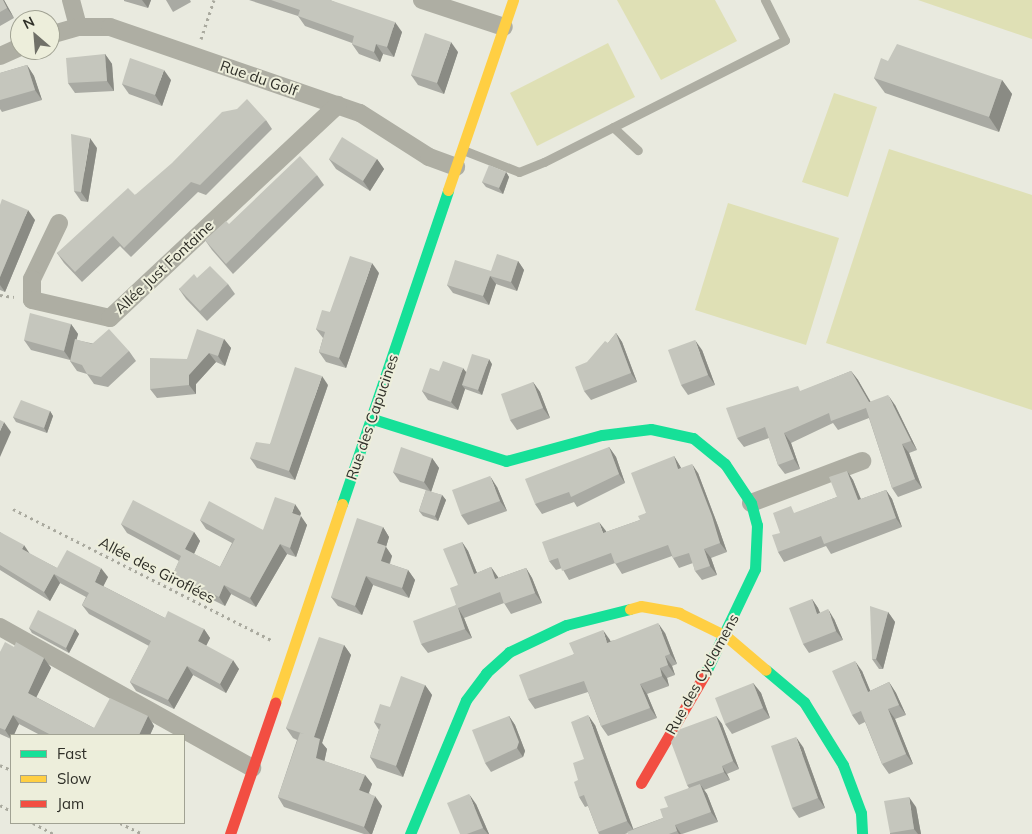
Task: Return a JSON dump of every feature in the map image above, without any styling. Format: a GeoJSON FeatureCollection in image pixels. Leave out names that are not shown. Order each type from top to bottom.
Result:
{"type":"FeatureCollection","features":[{"type":"Feature","properties":{"kind":"street"},"geometry":{"type":"LineString","coordinates":[[71,0],[78,27]]}},
{"type":"Feature","properties":{"kind":"street"},"geometry":{"type":"LineString","coordinates":[[422,0],[504,27]]}},
{"type":"Feature","properties":{"kind":"street","name":"Rue des Capucines"},"geometry":{"type":"LineString","coordinates":[[236,832],[252,768],[291,650],[373,419],[513,0]]}},
{"type":"Feature","properties":{"kind":"street","name":"Rue du Golf"},"geometry":{"type":"LineString","coordinates":[[60,32],[78,27],[110,27],[196,56],[338,105],[456,167]]}},
{"type":"Feature","properties":{"kind":"street","name":"Allée Just Fontaine"},"geometry":{"type":"LineString","coordinates":[[59,223],[32,279],[32,300],[110,318],[338,105]]}},
{"type":"Feature","properties":{"kind":"street","name":"Rue des Cyclamens"},"geometry":{"type":"LineString","coordinates":[[373,419],[506,461],[602,435],[651,429],[693,438],[724,464],[751,503],[757,525],[755,570],[726,636],[640,783]]}},
{"type":"Feature","properties":{"kind":"street"},"geometry":{"type":"LineString","coordinates":[[751,503],[862,460]]}},
{"type":"Feature","properties":{"kind":"street"},"geometry":{"type":"LineString","coordinates":[[410,834],[466,700],[486,673],[509,652],[566,625],[641,606],[678,613],[726,636],[804,702],[843,765],[860,813],[862,834]]}},
{"type":"Feature","properties":{"kind":"street"},"geometry":{"type":"LineString","coordinates":[[0,627],[252,768]]}},
{"type":"Feature","properties":{"kind":"lane"},"geometry":{"type":"LineString","coordinates":[[463,150],[519,172],[613,127],[786,40],[765,0]]}},
{"type":"Feature","properties":{"kind":"lane"},"geometry":{"type":"LineString","coordinates":[[613,127],[638,150]]}},
{"type":"Feature","properties":{"kind":"path"},"geometry":{"type":"LineString","coordinates":[[196,56],[214,0]]}},
{"type":"Feature","properties":{"kind":"path","name":"Allée des Giroflées"},"geometry":{"type":"LineString","coordinates":[[13,510],[291,650]]}},
{"type":"Feature","properties":{"kind":"path"},"geometry":{"type":"LineString","coordinates":[[35,824],[54,834]]}},
{"type":"Feature","properties":{"kind":"path"},"geometry":{"type":"LineString","coordinates":[[122,824],[143,834]]}},
{"type":"Feature","properties":{"kind":"green space"},"geometry":{"type":"Polygon","coordinates":[[[617,0],[715,0],[737,41],[661,80],[617,0]]]}},
{"type":"Feature","properties":{"kind":"green space"},"geometry":{"type":"Polygon","coordinates":[[[918,0],[1032,0],[1032,39],[918,0]]]}},
{"type":"Feature","properties":{"kind":"green space"},"geometry":{"type":"Polygon","coordinates":[[[608,43],[635,97],[537,146],[510,93],[608,43]]]}},
{"type":"Feature","properties":{"kind":"green space"},"geometry":{"type":"Polygon","coordinates":[[[834,93],[877,107],[848,197],[802,182],[834,93]]]}},
{"type":"Feature","properties":{"kind":"green space"},"geometry":{"type":"Polygon","coordinates":[[[889,149],[1032,195],[1032,410],[826,343],[889,149]]]}},
{"type":"Feature","properties":{"kind":"green space"},"geometry":{"type":"Polygon","coordinates":[[[728,203],[839,238],[806,345],[695,310],[728,203]]]}},
{"type":"Feature","properties":{"kind":"building"},"geometry":{"type":"Polygon","coordinates":[[[0,0],[3,0],[7,8],[0,12],[0,0]]]}},
{"type":"Feature","properties":{"kind":"building"},"geometry":{"type":"Polygon","coordinates":[[[271,0],[330,0],[395,22],[387,47],[376,44],[374,52],[352,44],[354,36],[298,16],[300,10],[271,0]]]}},
{"type":"Feature","properties":{"kind":"building"},"geometry":{"type":"Polygon","coordinates":[[[425,33],[451,42],[437,83],[411,75],[425,33]]]}},
{"type":"Feature","properties":{"kind":"building"},"geometry":{"type":"Polygon","coordinates":[[[897,44],[1002,80],[989,117],[874,78],[881,58],[888,61],[897,44]]]}},
{"type":"Feature","properties":{"kind":"building"},"geometry":{"type":"Polygon","coordinates":[[[105,54],[107,81],[68,83],[66,58],[105,54]]]}},
{"type":"Feature","properties":{"kind":"building"},"geometry":{"type":"Polygon","coordinates":[[[130,58],[164,70],[155,95],[122,84],[130,58]]]}},
{"type":"Feature","properties":{"kind":"building"},"geometry":{"type":"Polygon","coordinates":[[[27,65],[35,90],[0,100],[0,73],[27,65]]]}},
{"type":"Feature","properties":{"kind":"building"},"geometry":{"type":"Polygon","coordinates":[[[247,99],[266,120],[200,185],[191,182],[124,248],[113,236],[75,272],[57,253],[128,188],[135,195],[172,163],[222,112],[237,109],[247,99]]]}},
{"type":"Feature","properties":{"kind":"building"},"geometry":{"type":"Polygon","coordinates":[[[71,134],[90,138],[81,192],[74,191],[71,134]]]}},
{"type":"Feature","properties":{"kind":"building"},"geometry":{"type":"Polygon","coordinates":[[[342,137],[377,159],[363,181],[329,159],[342,137]]]}},
{"type":"Feature","properties":{"kind":"building"},"geometry":{"type":"Polygon","coordinates":[[[300,156],[317,175],[226,264],[205,240],[226,221],[229,224],[300,156]]]}},
{"type":"Feature","properties":{"kind":"building"},"geometry":{"type":"Polygon","coordinates":[[[489,165],[506,172],[499,188],[482,182],[489,165]]]}},
{"type":"Feature","properties":{"kind":"building"},"geometry":{"type":"Polygon","coordinates":[[[2,199],[28,210],[0,277],[0,205],[2,199]]]}},
{"type":"Feature","properties":{"kind":"building"},"geometry":{"type":"Polygon","coordinates":[[[497,254],[518,261],[511,282],[490,276],[483,296],[447,285],[455,260],[491,271],[497,254]]]}},
{"type":"Feature","properties":{"kind":"building"},"geometry":{"type":"Polygon","coordinates":[[[350,256],[372,263],[339,358],[319,352],[325,332],[316,329],[322,310],[330,312],[350,256]]]}},
{"type":"Feature","properties":{"kind":"building"},"geometry":{"type":"Polygon","coordinates":[[[210,266],[228,284],[200,311],[179,289],[194,274],[197,278],[210,266]]]}},
{"type":"Feature","properties":{"kind":"building"},"geometry":{"type":"Polygon","coordinates":[[[30,313],[71,324],[64,351],[24,340],[30,313]]]}},
{"type":"Feature","properties":{"kind":"building"},"geometry":{"type":"Polygon","coordinates":[[[109,329],[129,351],[101,377],[87,374],[82,365],[70,361],[75,339],[92,344],[109,329]]]}},
{"type":"Feature","properties":{"kind":"building"},"geometry":{"type":"Polygon","coordinates":[[[197,329],[224,339],[218,356],[209,353],[189,375],[189,385],[150,389],[150,358],[187,359],[197,329]]]}},
{"type":"Feature","properties":{"kind":"building"},"geometry":{"type":"Polygon","coordinates":[[[616,333],[631,373],[584,391],[575,367],[587,362],[605,341],[608,343],[616,333]]]}},
{"type":"Feature","properties":{"kind":"building"},"geometry":{"type":"Polygon","coordinates":[[[695,340],[708,375],[681,385],[668,350],[695,340]]]}},
{"type":"Feature","properties":{"kind":"building"},"geometry":{"type":"Polygon","coordinates":[[[472,354],[489,359],[478,390],[462,385],[472,354]]]}},
{"type":"Feature","properties":{"kind":"building"},"geometry":{"type":"Polygon","coordinates":[[[443,361],[463,368],[451,402],[422,391],[430,368],[439,371],[443,361]]]}},
{"type":"Feature","properties":{"kind":"building"},"geometry":{"type":"Polygon","coordinates":[[[295,367],[322,376],[289,471],[250,458],[256,442],[270,444],[295,367]]]}},
{"type":"Feature","properties":{"kind":"building"},"geometry":{"type":"Polygon","coordinates":[[[851,371],[869,402],[888,395],[911,441],[902,444],[915,479],[892,488],[866,408],[831,421],[829,413],[784,433],[794,459],[778,465],[765,427],[737,438],[726,408],[798,386],[800,391],[851,371]]]}},
{"type":"Feature","properties":{"kind":"building"},"geometry":{"type":"Polygon","coordinates":[[[533,382],[543,408],[510,420],[501,394],[533,382]]]}},
{"type":"Feature","properties":{"kind":"building"},"geometry":{"type":"Polygon","coordinates":[[[21,400],[50,411],[44,428],[13,417],[21,400]]]}},
{"type":"Feature","properties":{"kind":"building"},"geometry":{"type":"Polygon","coordinates":[[[0,420],[4,422],[0,431],[0,420]]]}},
{"type":"Feature","properties":{"kind":"building"},"geometry":{"type":"Polygon","coordinates":[[[401,447],[432,458],[424,482],[393,472],[401,447]]]}},
{"type":"Feature","properties":{"kind":"building"},"geometry":{"type":"Polygon","coordinates":[[[609,447],[619,474],[571,497],[569,492],[535,504],[525,479],[609,447]]]}},
{"type":"Feature","properties":{"kind":"building"},"geometry":{"type":"Polygon","coordinates":[[[674,456],[678,469],[692,464],[712,516],[720,543],[704,549],[710,566],[695,571],[689,553],[673,558],[668,545],[615,564],[611,553],[562,571],[558,558],[549,561],[542,542],[599,522],[603,533],[640,520],[638,516],[646,513],[631,473],[674,456]]]}},
{"type":"Feature","properties":{"kind":"building"},"geometry":{"type":"Polygon","coordinates":[[[847,471],[858,500],[886,490],[896,518],[824,544],[821,536],[778,552],[772,535],[780,533],[773,513],[791,506],[794,513],[837,497],[829,477],[847,471]]]}},
{"type":"Feature","properties":{"kind":"building"},"geometry":{"type":"Polygon","coordinates":[[[490,476],[500,501],[461,515],[452,490],[490,476]]]}},
{"type":"Feature","properties":{"kind":"building"},"geometry":{"type":"Polygon","coordinates":[[[426,490],[442,495],[435,516],[419,511],[426,490]]]}},
{"type":"Feature","properties":{"kind":"building"},"geometry":{"type":"Polygon","coordinates":[[[275,497],[295,504],[292,513],[301,516],[290,548],[280,544],[250,598],[224,585],[219,597],[173,574],[181,556],[121,524],[133,500],[194,532],[185,549],[220,567],[235,539],[200,520],[209,501],[263,530],[275,497]]]}},
{"type":"Feature","properties":{"kind":"building"},"geometry":{"type":"Polygon","coordinates":[[[357,518],[383,527],[377,543],[386,546],[381,561],[408,570],[402,588],[366,576],[355,606],[331,597],[357,518]]]}},
{"type":"Feature","properties":{"kind":"building"},"geometry":{"type":"Polygon","coordinates":[[[0,532],[24,545],[22,549],[57,568],[67,550],[101,568],[95,582],[165,618],[168,611],[204,629],[198,641],[233,660],[220,684],[187,666],[168,700],[130,682],[151,641],[82,605],[89,593],[54,574],[44,592],[0,565],[0,532]]]}},
{"type":"Feature","properties":{"kind":"building"},"geometry":{"type":"Polygon","coordinates":[[[462,542],[474,574],[491,567],[495,579],[526,568],[535,593],[504,604],[500,592],[458,608],[465,629],[421,644],[413,621],[456,605],[450,588],[458,585],[443,549],[462,542]]]}},
{"type":"Feature","properties":{"kind":"building"},"geometry":{"type":"Polygon","coordinates":[[[812,599],[817,614],[828,609],[836,631],[803,644],[789,608],[812,599]]]}},
{"type":"Feature","properties":{"kind":"building"},"geometry":{"type":"Polygon","coordinates":[[[870,606],[888,612],[876,659],[872,659],[870,606]]]}},
{"type":"Feature","properties":{"kind":"building"},"geometry":{"type":"Polygon","coordinates":[[[38,610],[75,629],[66,648],[29,628],[38,610]]]}},
{"type":"Feature","properties":{"kind":"building"},"geometry":{"type":"Polygon","coordinates":[[[658,623],[670,654],[665,656],[668,665],[660,668],[662,676],[640,684],[650,708],[601,726],[584,681],[528,699],[519,675],[574,654],[569,643],[603,630],[607,643],[658,623]]]}},
{"type":"Feature","properties":{"kind":"building"},"geometry":{"type":"Polygon","coordinates":[[[319,637],[344,645],[314,737],[320,739],[316,758],[365,775],[359,790],[375,796],[364,827],[278,797],[300,733],[304,734],[286,728],[319,637]]]}},
{"type":"Feature","properties":{"kind":"building"},"geometry":{"type":"Polygon","coordinates":[[[5,642],[14,647],[16,642],[44,658],[28,693],[94,728],[110,698],[148,716],[139,734],[49,734],[13,715],[5,730],[0,728],[0,652],[5,642]]]}},
{"type":"Feature","properties":{"kind":"building"},"geometry":{"type":"Polygon","coordinates":[[[855,661],[868,692],[889,682],[899,705],[888,709],[906,754],[882,764],[861,711],[852,715],[832,671],[855,661]]]}},
{"type":"Feature","properties":{"kind":"building"},"geometry":{"type":"Polygon","coordinates":[[[401,676],[425,685],[396,766],[370,757],[381,724],[374,722],[380,704],[390,707],[401,676]]]}},
{"type":"Feature","properties":{"kind":"building"},"geometry":{"type":"Polygon","coordinates":[[[753,683],[763,708],[725,724],[715,698],[753,683]]]}},
{"type":"Feature","properties":{"kind":"building"},"geometry":{"type":"Polygon","coordinates":[[[588,715],[627,821],[598,832],[584,795],[579,797],[574,782],[578,780],[573,763],[584,759],[571,722],[588,715]]]}},
{"type":"Feature","properties":{"kind":"building"},"geometry":{"type":"Polygon","coordinates":[[[509,716],[519,742],[517,748],[485,763],[472,730],[509,716]]]}},
{"type":"Feature","properties":{"kind":"building"},"geometry":{"type":"Polygon","coordinates":[[[716,716],[733,761],[722,766],[724,772],[687,785],[671,742],[678,730],[716,716]]]}},
{"type":"Feature","properties":{"kind":"building"},"geometry":{"type":"Polygon","coordinates":[[[796,737],[818,798],[792,808],[771,746],[796,737]]]}},
{"type":"Feature","properties":{"kind":"building"},"geometry":{"type":"Polygon","coordinates":[[[700,784],[711,812],[675,825],[677,831],[669,834],[628,834],[627,832],[663,818],[660,809],[668,807],[664,797],[700,784]]]}},
{"type":"Feature","properties":{"kind":"building"},"geometry":{"type":"Polygon","coordinates":[[[469,794],[483,828],[467,834],[460,834],[447,803],[469,794]]]}},
{"type":"Feature","properties":{"kind":"building"},"geometry":{"type":"Polygon","coordinates":[[[909,797],[914,829],[890,833],[884,801],[909,797]]]}},
{"type":"Feature","properties":{"kind":"traffic: fast"},"geometry":{"type":"LineString","coordinates":[[342,504],[448,190]]}},
{"type":"Feature","properties":{"kind":"traffic: fast"},"geometry":{"type":"LineString","coordinates":[[373,419],[506,461],[602,435],[651,429],[693,438],[725,464],[751,503],[757,525],[755,569],[705,674]]}},
{"type":"Feature","properties":{"kind":"traffic: fast"},"geometry":{"type":"LineString","coordinates":[[410,834],[466,700],[486,673],[509,652],[566,625],[630,609]]}},
{"type":"Feature","properties":{"kind":"traffic: fast"},"geometry":{"type":"LineString","coordinates":[[766,670],[804,702],[843,765],[861,813],[862,834]]}},
{"type":"Feature","properties":{"kind":"traffic: slow"},"geometry":{"type":"LineString","coordinates":[[448,190],[513,0]]}},
{"type":"Feature","properties":{"kind":"traffic: slow"},"geometry":{"type":"LineString","coordinates":[[275,703],[342,504]]}},
{"type":"Feature","properties":{"kind":"traffic: slow"},"geometry":{"type":"LineString","coordinates":[[630,609],[641,606],[679,613],[726,636],[766,670]]}},
{"type":"Feature","properties":{"kind":"traffic: jam"},"geometry":{"type":"LineString","coordinates":[[641,783],[705,674]]}},
{"type":"Feature","properties":{"kind":"traffic: jam"},"geometry":{"type":"LineString","coordinates":[[230,834],[275,703]]}}]}
